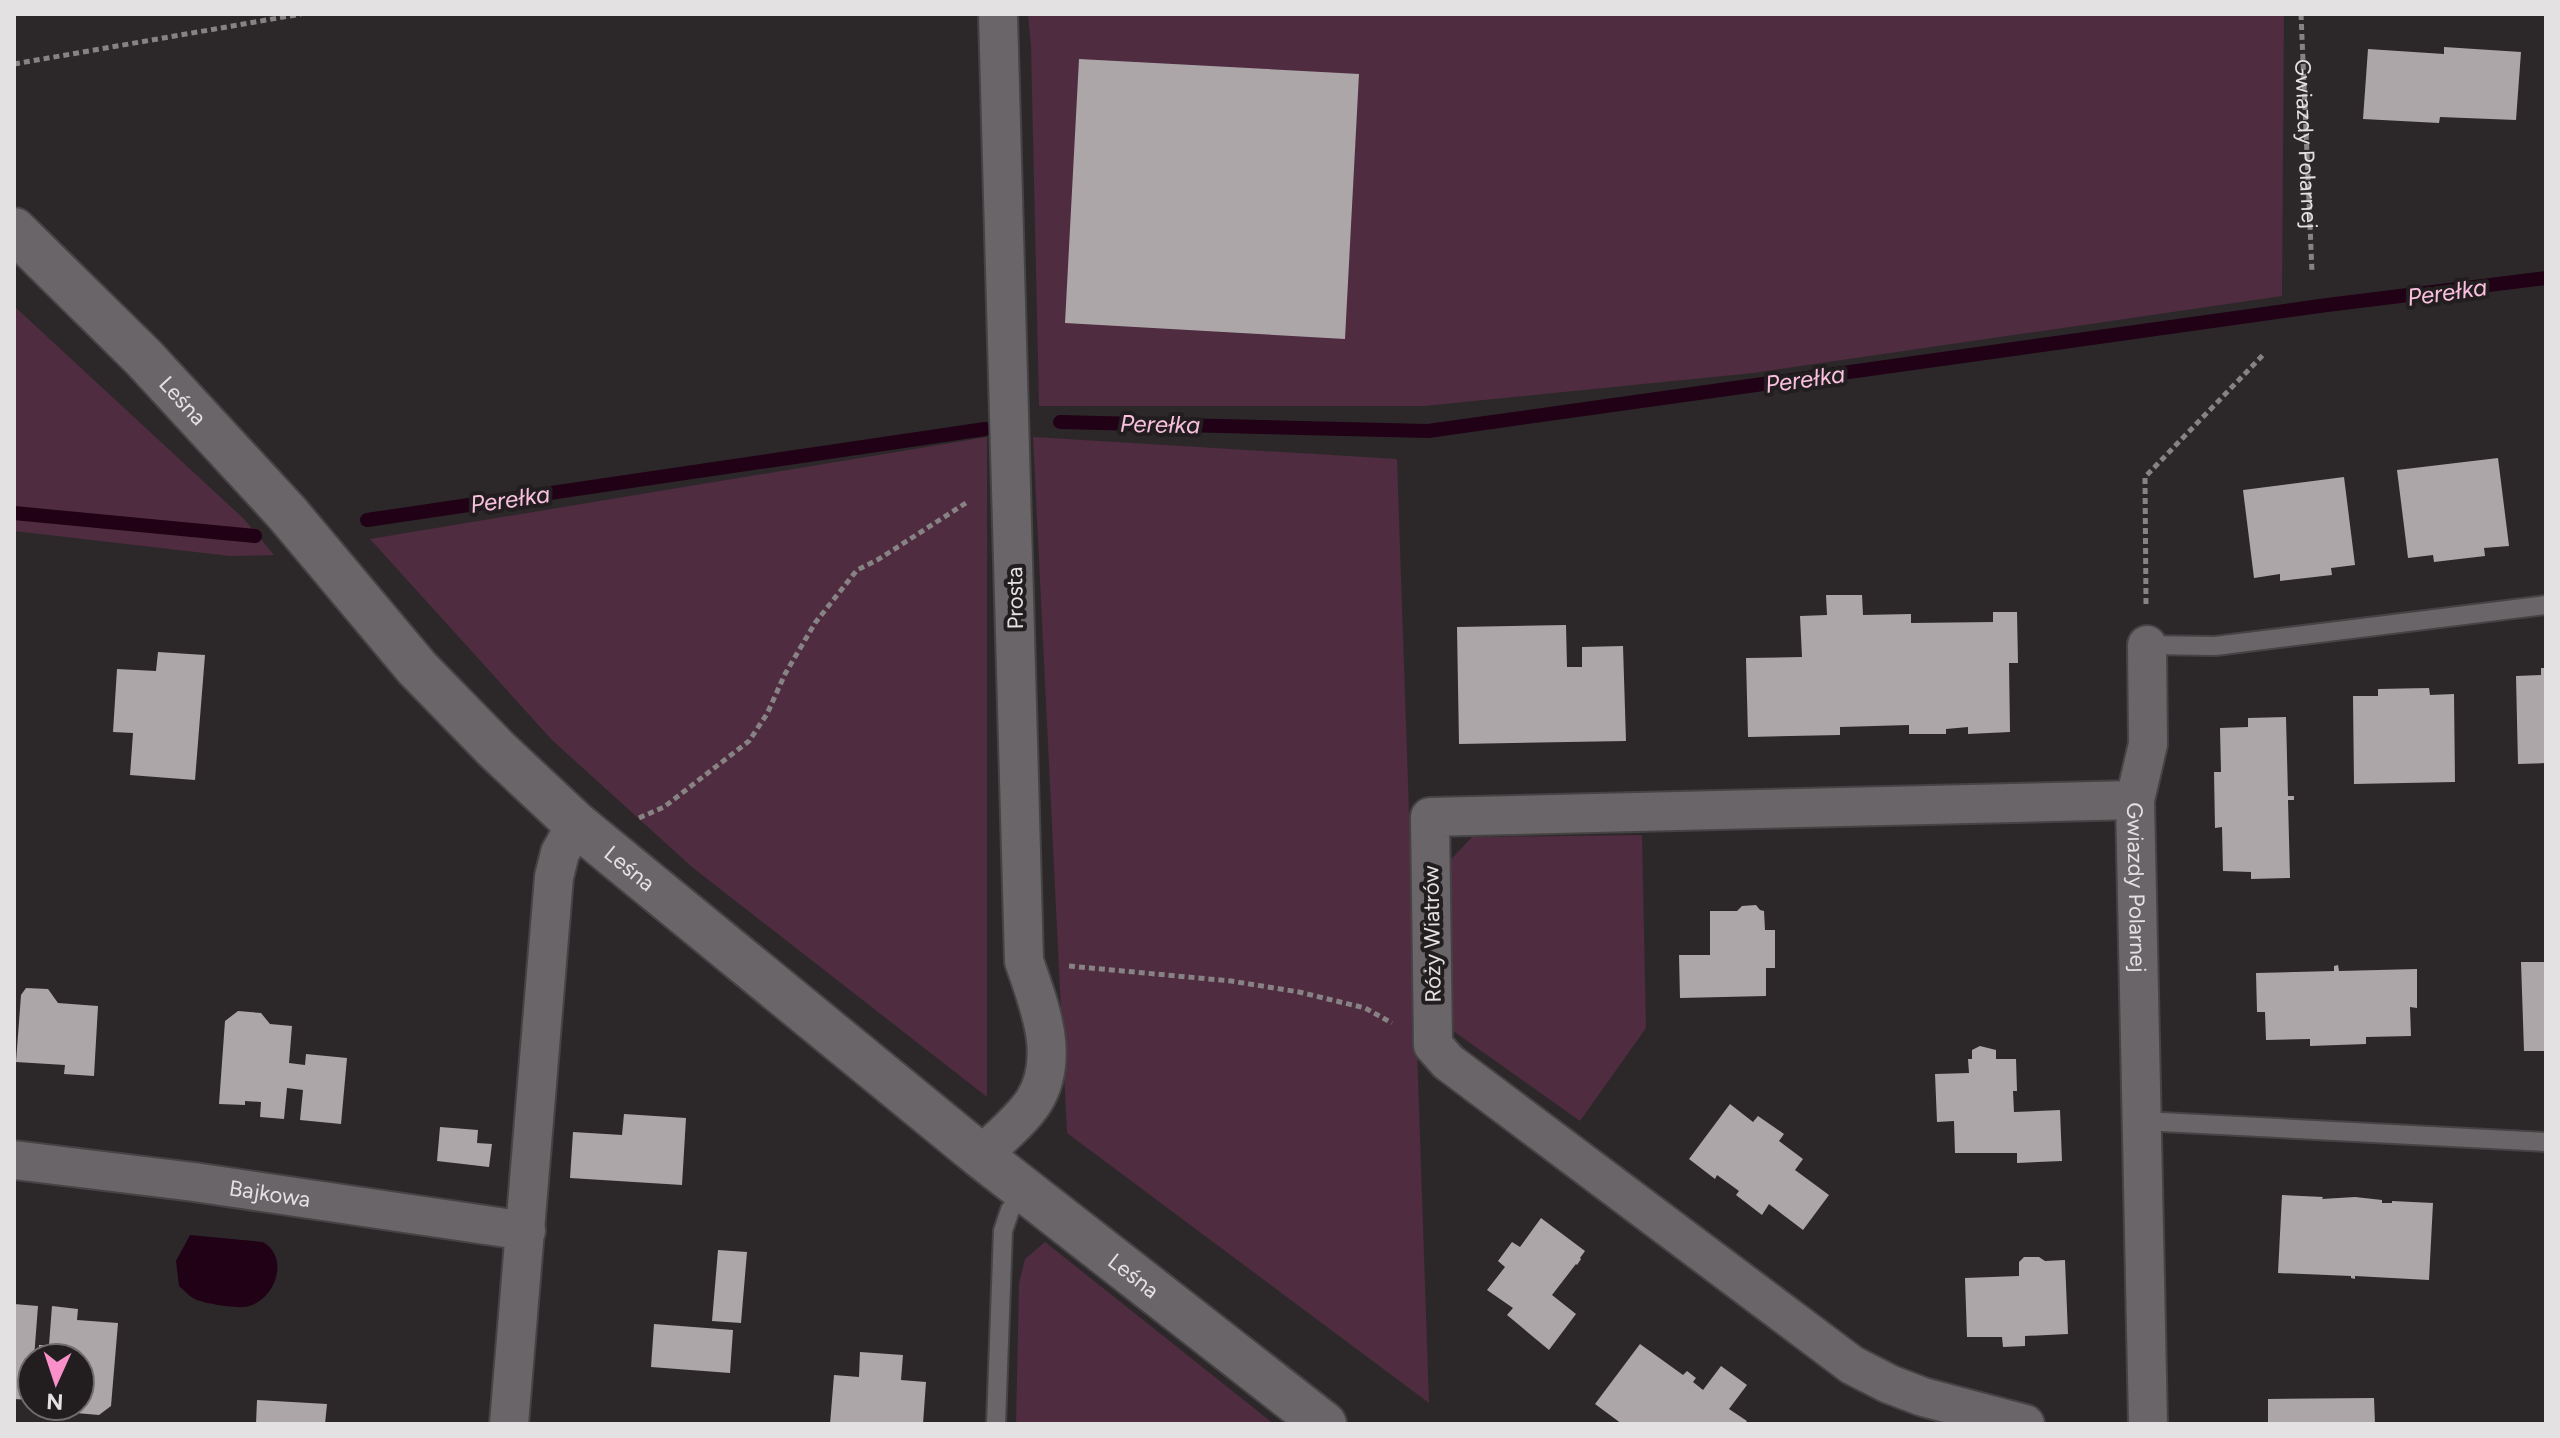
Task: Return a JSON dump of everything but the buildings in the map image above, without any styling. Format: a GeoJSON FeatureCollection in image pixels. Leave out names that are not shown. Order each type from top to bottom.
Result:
{"type":"FeatureCollection","features":[{"type":"Feature","properties":{"kind":"street","name":"Prosta"},"geometry":{"type":"LineString","coordinates":[[981,1156],[1033,1104],[1040,1088],[1047,1032],[1024,961],[998,14]]}},
{"type":"Feature","properties":{"kind":"street","name":"Leśna"},"geometry":{"type":"LineString","coordinates":[[14,230],[143,357],[257,479],[417,668],[497,750],[576,824],[981,1156],[1324,1424]]}},
{"type":"Feature","properties":{"kind":"street","name":"Gwiazdy Polarnej"},"geometry":{"type":"LineString","coordinates":[[2147,645],[2148,744],[2135,800],[2148,1424]]}},
{"type":"Feature","properties":{"kind":"street","name":"Róży Wiatrów"},"geometry":{"type":"LineString","coordinates":[[1433,1045],[1430,817],[2135,800]]}},
{"type":"Feature","properties":{"kind":"street"},"geometry":{"type":"LineString","coordinates":[[509,1424],[554,877],[560,853],[576,824]]}},
{"type":"Feature","properties":{"kind":"street"},"geometry":{"type":"LineString","coordinates":[[1433,1045],[1448,1062],[1852,1365],[1923,1397],[2025,1424]]}},
{"type":"Feature","properties":{"kind":"street","name":"Bajkowa"},"geometry":{"type":"LineString","coordinates":[[14,1160],[194,1182],[526,1231]]}},
{"type":"Feature","properties":{"kind":"lane"},"geometry":{"type":"LineString","coordinates":[[2147,645],[2215,646],[2546,605]]}},
{"type":"Feature","properties":{"kind":"lane"},"geometry":{"type":"LineString","coordinates":[[2142,1121],[2546,1142]]}},
{"type":"Feature","properties":{"kind":"lane"},"geometry":{"type":"LineString","coordinates":[[996,1424],[1003,1231],[1010,1210],[1027,1191]]}},
{"type":"Feature","properties":{"kind":"path"},"geometry":{"type":"LineString","coordinates":[[14,64],[301,14]]}},
{"type":"Feature","properties":{"kind":"path","name":"Gwiazdy Polarnej"},"geometry":{"type":"LineString","coordinates":[[2301,14],[2312,272]]}},
{"type":"Feature","properties":{"kind":"path"},"geometry":{"type":"LineString","coordinates":[[2147,645],[2145,477],[2264,354]]}},
{"type":"Feature","properties":{"kind":"path"},"geometry":{"type":"LineString","coordinates":[[631,820],[664,807],[749,741],[767,714],[785,674],[815,623],[857,570],[991,486],[997,458],[1011,447]]}},
{"type":"Feature","properties":{"kind":"path"},"geometry":{"type":"LineString","coordinates":[[1024,961],[1231,981],[1299,992],[1365,1008],[1433,1045]]}},
{"type":"Feature","properties":{"kind":"shaded area"},"geometry":{"type":"Polygon","coordinates":[[[1028,14],[2284,14],[2282,296],[1753,373],[1424,406],[1039,406],[1028,14]]]}},
{"type":"Feature","properties":{"kind":"shaded area"},"geometry":{"type":"Polygon","coordinates":[[[14,306],[244,519],[274,555],[230,556],[14,531],[14,306]]]}},
{"type":"Feature","properties":{"kind":"shaded area"},"geometry":{"type":"Polygon","coordinates":[[[987,437],[987,1097],[692,867],[552,740],[370,539],[987,437]]]}},
{"type":"Feature","properties":{"kind":"shaded area"},"geometry":{"type":"Polygon","coordinates":[[[1033,437],[1397,459],[1429,1403],[1067,1133],[1033,437]]]}},
{"type":"Feature","properties":{"kind":"shaded area"},"geometry":{"type":"Polygon","coordinates":[[[1642,835],[1646,1028],[1580,1121],[1449,1028],[1443,868],[1472,837],[1642,835]]]}},
{"type":"Feature","properties":{"kind":"shaded area"},"geometry":{"type":"Polygon","coordinates":[[[190,1235],[263,1242],[276,1259],[277,1270],[270,1290],[254,1304],[243,1307],[191,1297],[179,1286],[176,1261],[190,1235]]]}},
{"type":"Feature","properties":{"kind":"shaded area"},"geometry":{"type":"Polygon","coordinates":[[[1045,1242],[1274,1424],[1016,1424],[1019,1283],[1025,1259],[1045,1242]]]}},
{"type":"Feature","properties":{"kind":"waterway","name":"Perełka"},"geometry":{"type":"LineString","coordinates":[[1060,422],[1428,431],[2327,305],[2546,278]]}},
{"type":"Feature","properties":{"kind":"waterway","name":"Perełka"},"geometry":{"type":"LineString","coordinates":[[367,520],[985,429]]}},
{"type":"Feature","properties":{"kind":"waterway","name":"Perełka"},"geometry":{"type":"LineString","coordinates":[[14,513],[255,536]]}}]}
